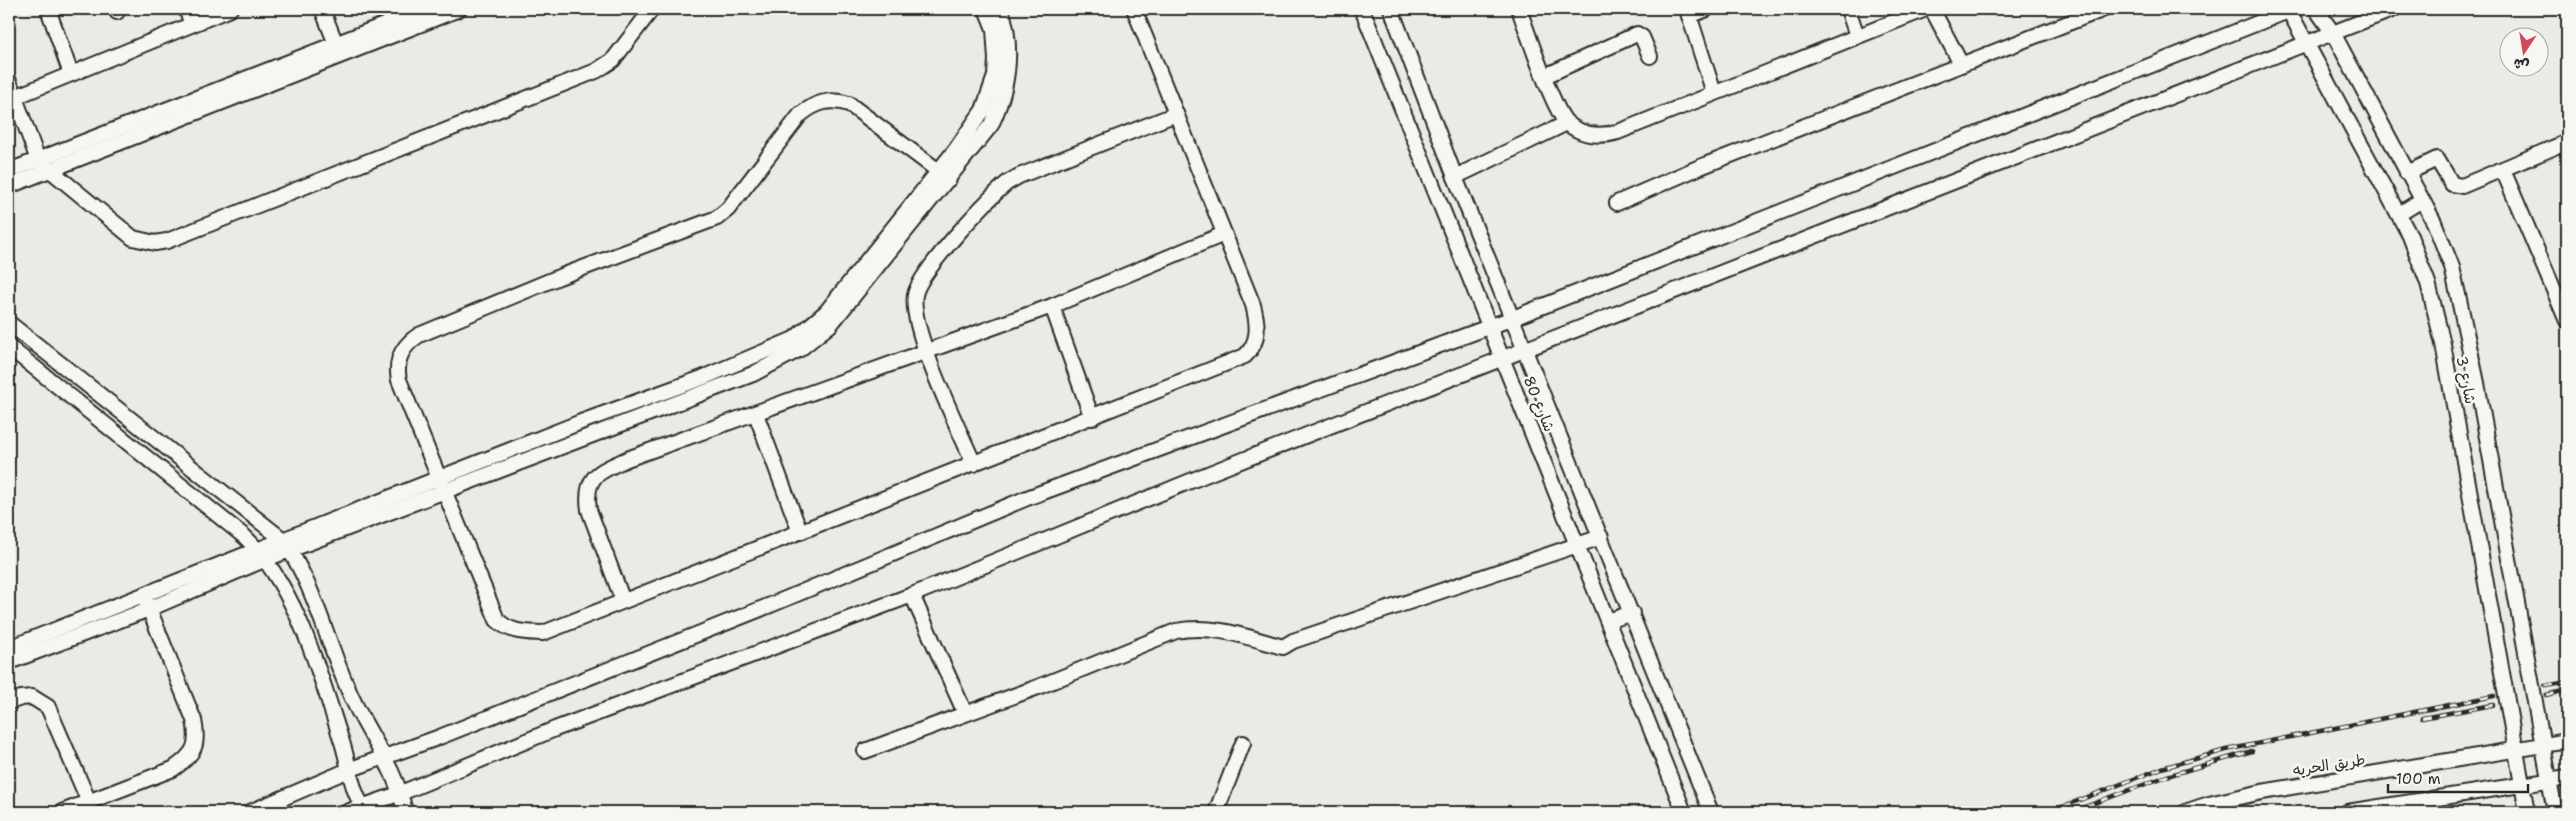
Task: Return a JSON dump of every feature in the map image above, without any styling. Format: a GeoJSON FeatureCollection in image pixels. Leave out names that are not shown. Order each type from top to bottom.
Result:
{"type":"FeatureCollection","features":[{"type":"Feature","properties":{"kind":"street"},"geometry":{"type":"LineString","coordinates":[[48,9],[71,74]]}},
{"type":"Feature","properties":{"kind":"street"},"geometry":{"type":"LineString","coordinates":[[186,9],[192,24]]}},
{"type":"Feature","properties":{"kind":"street"},"geometry":{"type":"LineString","coordinates":[[15,97],[230,9]]}},
{"type":"Feature","properties":{"kind":"street"},"geometry":{"type":"LineString","coordinates":[[322,9],[336,44]]}},
{"type":"Feature","properties":{"kind":"street"},"geometry":{"type":"LineString","coordinates":[[9,171],[424,9]]}},
{"type":"Feature","properties":{"kind":"street"},"geometry":{"type":"LineString","coordinates":[[9,186],[459,9]]}},
{"type":"Feature","properties":{"kind":"street"},"geometry":{"type":"LineString","coordinates":[[9,81],[38,160],[133,238],[155,243],[167,241],[596,71],[613,60],[652,9]]}},
{"type":"Feature","properties":{"kind":"street"},"geometry":{"type":"LineString","coordinates":[[286,544],[444,493],[593,433],[753,374],[800,349],[830,325],[943,176],[983,110],[992,85],[996,45],[994,29],[986,9]]}},
{"type":"Feature","properties":{"kind":"street"},"geometry":{"type":"LineString","coordinates":[[9,662],[149,609],[262,554],[438,479],[581,422],[702,378],[794,339],[826,312],[943,176],[991,124],[1004,95],[1008,71],[1008,49],[1001,9]]}},
{"type":"Feature","properties":{"kind":"street"},"geometry":{"type":"LineString","coordinates":[[943,176],[849,104],[837,100],[823,102],[812,106],[800,115],[728,209],[717,218],[559,277],[419,335],[408,342],[402,351],[397,370],[399,380],[497,620],[504,627],[516,632],[543,633],[1092,418],[1245,356],[1251,350],[1258,322],[1253,305],[1134,9]]}},
{"type":"Feature","properties":{"kind":"street","name":"شارع 80"},"geometry":{"type":"LineString","coordinates":[[1362,9],[1684,812]]}},
{"type":"Feature","properties":{"kind":"street","name":"شارع 80"},"geometry":{"type":"LineString","coordinates":[[1391,9],[1456,177],[1712,812]]}},
{"type":"Feature","properties":{"kind":"street"},"geometry":{"type":"LineString","coordinates":[[1519,9],[1559,114],[1578,130],[1591,135],[1605,136],[1926,9]]}},
{"type":"Feature","properties":{"kind":"street"},"geometry":{"type":"LineString","coordinates":[[1707,9],[1688,12],[1714,93]]}},
{"type":"Feature","properties":{"kind":"street"},"geometry":{"type":"LineString","coordinates":[[1848,9],[1857,36]]}},
{"type":"Feature","properties":{"kind":"street"},"geometry":{"type":"LineString","coordinates":[[1932,9],[1961,64]]}},
{"type":"Feature","properties":{"kind":"street"},"geometry":{"type":"LineString","coordinates":[[1617,204],[1700,167],[2104,9]]}},
{"type":"Feature","properties":{"kind":"street"},"geometry":{"type":"LineString","coordinates":[[250,812],[351,769],[764,608],[1027,498],[1513,318],[2290,9]]}},
{"type":"Feature","properties":{"kind":"street","name":"شارع 3"},"geometry":{"type":"LineString","coordinates":[[2290,9],[2399,214],[2420,259],[2440,328],[2528,812]]}},
{"type":"Feature","properties":{"kind":"street","name":"شارع 3"},"geometry":{"type":"LineString","coordinates":[[2316,9],[2333,33],[2422,200],[2444,244],[2458,291],[2555,812]]}},
{"type":"Feature","properties":{"kind":"street"},"geometry":{"type":"LineString","coordinates":[[347,812],[365,809],[554,729],[912,595],[1210,473],[2394,9]]}},
{"type":"Feature","properties":{"kind":"street"},"geometry":{"type":"LineString","coordinates":[[1544,76],[1636,34],[1642,37],[1650,56]]}},
{"type":"Feature","properties":{"kind":"street"},"geometry":{"type":"LineString","coordinates":[[974,464],[925,351],[914,306],[915,294],[920,283],[937,260],[997,192],[1018,176],[1176,114]]}},
{"type":"Feature","properties":{"kind":"street"},"geometry":{"type":"LineString","coordinates":[[1456,177],[1567,122]]}},
{"type":"Feature","properties":{"kind":"street"},"geometry":{"type":"LineString","coordinates":[[2407,173],[2437,159],[2452,184],[2462,186],[2567,142]]}},
{"type":"Feature","properties":{"kind":"street"},"geometry":{"type":"LineString","coordinates":[[2503,170],[2567,321]]}},
{"type":"Feature","properties":{"kind":"street"},"geometry":{"type":"LineString","coordinates":[[2399,214],[2422,200]]}},
{"type":"Feature","properties":{"kind":"street"},"geometry":{"type":"LineString","coordinates":[[623,602],[588,510],[586,494],[590,481],[600,472],[627,459],[1052,306],[1224,234]]}},
{"type":"Feature","properties":{"kind":"street"},"geometry":{"type":"LineString","coordinates":[[1052,306],[1092,418]]}},
{"type":"Feature","properties":{"kind":"street"},"geometry":{"type":"LineString","coordinates":[[9,323],[286,544],[306,583],[348,689],[391,768],[401,793],[405,812]]}},
{"type":"Feature","properties":{"kind":"street"},"geometry":{"type":"LineString","coordinates":[[9,347],[262,554],[281,583],[308,643],[351,769],[352,781],[365,809]]}},
{"type":"Feature","properties":{"kind":"street"},"geometry":{"type":"LineString","coordinates":[[756,414],[800,532]]}},
{"type":"Feature","properties":{"kind":"street"},"geometry":{"type":"LineString","coordinates":[[865,751],[1038,687],[1176,631],[1197,627],[1217,629],[1283,647],[1293,641],[1600,537]]}},
{"type":"Feature","properties":{"kind":"street"},"geometry":{"type":"LineString","coordinates":[[9,648],[143,595],[262,554]]}},
{"type":"Feature","properties":{"kind":"street"},"geometry":{"type":"LineString","coordinates":[[62,812],[173,769],[186,761],[195,748],[197,735],[194,720],[143,595]]}},
{"type":"Feature","properties":{"kind":"street"},"geometry":{"type":"LineString","coordinates":[[912,595],[965,713]]}},
{"type":"Feature","properties":{"kind":"street"},"geometry":{"type":"LineString","coordinates":[[1608,621],[1632,613]]}},
{"type":"Feature","properties":{"kind":"street"},"geometry":{"type":"LineString","coordinates":[[9,702],[32,697],[48,707],[89,802]]}},
{"type":"Feature","properties":{"kind":"street","name":"طريق الحريه"},"geometry":{"type":"LineString","coordinates":[[2185,812],[2209,804],[2262,792],[2567,741]]}},
{"type":"Feature","properties":{"kind":"street"},"geometry":{"type":"LineString","coordinates":[[1216,812],[1243,743]]}},
{"type":"Feature","properties":{"kind":"street"},"geometry":{"type":"LineString","coordinates":[[2348,812],[2567,778]]}},
{"type":"Feature","properties":{"kind":"railway"},"geometry":{"type":"LineString","coordinates":[[2545,686],[2567,682]]}},
{"type":"Feature","properties":{"kind":"railway"},"geometry":{"type":"LineString","coordinates":[[2546,695],[2567,690]]}},
{"type":"Feature","properties":{"kind":"railway"},"geometry":{"type":"LineString","coordinates":[[2049,812],[2162,768],[2226,750],[2494,696]]}},
{"type":"Feature","properties":{"kind":"railway"},"geometry":{"type":"LineString","coordinates":[[2422,718],[2493,705]]}},
{"type":"Feature","properties":{"kind":"railway"},"geometry":{"type":"LineString","coordinates":[[2071,812],[2167,776],[2252,751]]}}]}
